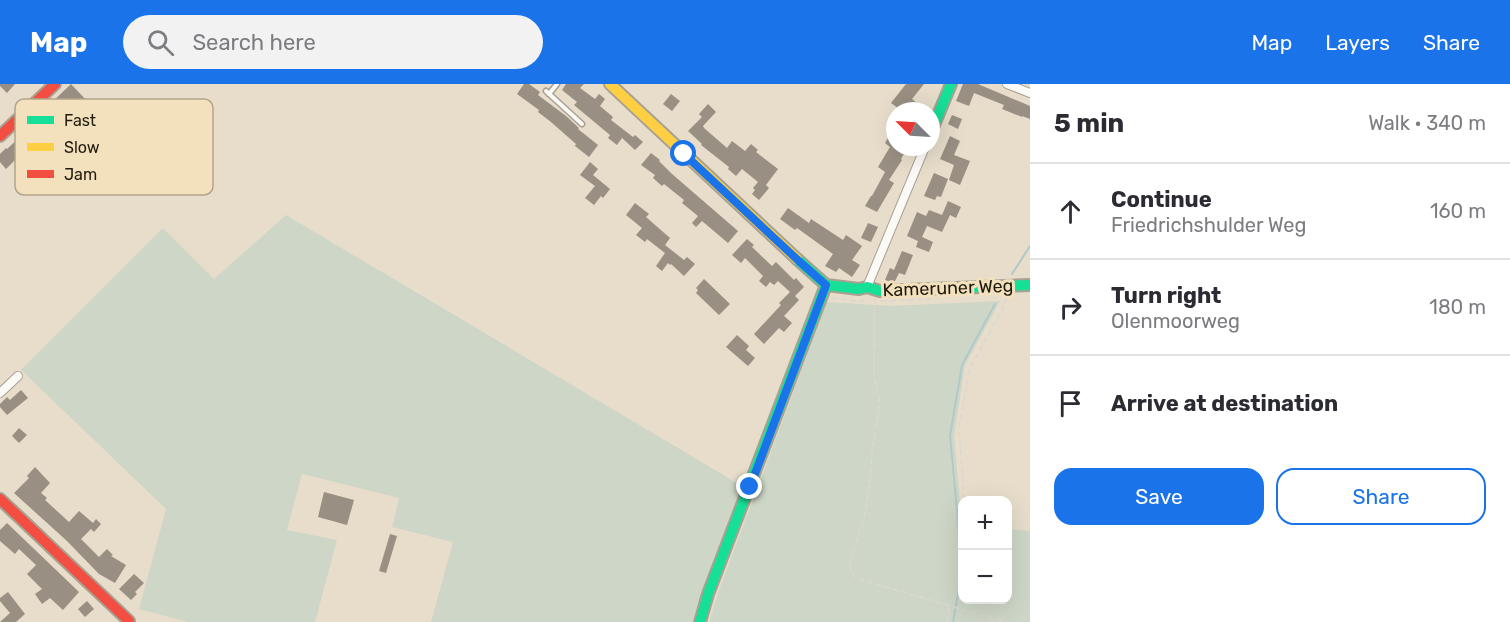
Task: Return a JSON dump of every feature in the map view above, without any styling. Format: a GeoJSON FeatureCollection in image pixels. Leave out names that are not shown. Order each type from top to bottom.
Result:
{"type":"FeatureCollection","features":[{"type":"Feature","properties":{"kind":"street"},"geometry":{"type":"LineString","coordinates":[[39,99],[55,84]]}},
{"type":"Feature","properties":{"kind":"street"},"geometry":{"type":"LineString","coordinates":[[610,84],[827,290],[708,594],[700,622]]}},
{"type":"Feature","properties":{"kind":"street"},"geometry":{"type":"LineString","coordinates":[[940,110],[951,84]]}},
{"type":"Feature","properties":{"kind":"street"},"geometry":{"type":"LineString","coordinates":[[1007,84],[1030,93]]}},
{"type":"Feature","properties":{"kind":"street"},"geometry":{"type":"LineString","coordinates":[[0,136],[15,122]]}},
{"type":"Feature","properties":{"kind":"street"},"geometry":{"type":"LineString","coordinates":[[872,291],[922,156]]}},
{"type":"Feature","properties":{"kind":"street","name":"Kameruner Weg"},"geometry":{"type":"LineString","coordinates":[[827,290],[872,291],[1030,285]]}},
{"type":"Feature","properties":{"kind":"street"},"geometry":{"type":"LineString","coordinates":[[0,393],[18,376]]}},
{"type":"Feature","properties":{"kind":"street"},"geometry":{"type":"LineString","coordinates":[[0,499],[129,621]]}},
{"type":"Feature","properties":{"kind":"lane"},"geometry":{"type":"LineString","coordinates":[[557,84],[548,92],[582,124]]}},
{"type":"Feature","properties":{"kind":"path"},"geometry":{"type":"LineString","coordinates":[[730,222],[738,213]]}},
{"type":"Feature","properties":{"kind":"path"},"geometry":{"type":"LineString","coordinates":[[964,496],[959,426],[970,368],[1003,308],[1011,286]]}},
{"type":"Feature","properties":{"kind":"path"},"geometry":{"type":"LineString","coordinates":[[827,290],[833,299],[861,302],[872,291]]}},
{"type":"Feature","properties":{"kind":"path"},"geometry":{"type":"LineString","coordinates":[[872,291],[874,376],[879,399],[878,416],[864,518],[850,569],[854,576],[862,580],[1005,622]]}},
{"type":"Feature","properties":{"kind":"path"},"geometry":{"type":"LineString","coordinates":[[947,622],[951,606]]}},
{"type":"Feature","properties":{"kind":"green space"},"geometry":{"type":"Polygon","coordinates":[[[286,215],[742,486],[692,622],[431,622],[453,542],[392,527],[399,498],[302,474],[287,530],[337,540],[315,622],[188,622],[139,609],[166,509],[21,370],[163,228],[214,279],[286,215]]]}},
{"type":"Feature","properties":{"kind":"green space"},"geometry":{"type":"Polygon","coordinates":[[[1000,301],[965,365],[954,436],[959,496],[958,604],[1012,604],[1012,529],[1030,531],[1030,622],[709,622],[827,302],[890,306],[1000,301]]]}},
{"type":"Feature","properties":{"kind":"building"},"geometry":{"type":"Polygon","coordinates":[[[0,84],[15,84],[7,93],[0,84]]]}},
{"type":"Feature","properties":{"kind":"building"},"geometry":{"type":"Polygon","coordinates":[[[71,84],[85,99],[55,99],[71,84]]]}},
{"type":"Feature","properties":{"kind":"building"},"geometry":{"type":"Polygon","coordinates":[[[524,84],[529,84],[540,92],[538,95],[598,145],[589,157],[538,112],[539,110],[517,94],[524,84]]]}},
{"type":"Feature","properties":{"kind":"building"},"geometry":{"type":"Polygon","coordinates":[[[566,84],[584,84],[580,88],[595,99],[599,94],[605,99],[600,106],[613,117],[611,120],[643,142],[635,150],[622,138],[617,145],[608,138],[610,135],[574,105],[577,102],[562,90],[566,84]]]}},
{"type":"Feature","properties":{"kind":"building"},"geometry":{"type":"Polygon","coordinates":[[[906,84],[924,84],[912,99],[916,102],[892,102],[906,84]]]}},
{"type":"Feature","properties":{"kind":"building"},"geometry":{"type":"Polygon","coordinates":[[[963,84],[978,84],[1030,106],[1030,119],[1002,109],[1004,105],[974,93],[969,106],[956,101],[963,84]]]}},
{"type":"Feature","properties":{"kind":"building"},"geometry":{"type":"Polygon","coordinates":[[[671,94],[680,101],[672,111],[663,104],[671,94]]]}},
{"type":"Feature","properties":{"kind":"building"},"geometry":{"type":"Polygon","coordinates":[[[708,104],[716,112],[703,126],[704,128],[727,148],[732,141],[745,151],[751,144],[758,150],[756,152],[778,169],[766,185],[769,188],[759,200],[752,194],[758,182],[742,169],[736,176],[688,131],[702,117],[699,114],[708,104]]]}},
{"type":"Feature","properties":{"kind":"building"},"geometry":{"type":"Polygon","coordinates":[[[952,115],[962,119],[958,129],[948,124],[952,115]]]}},
{"type":"Feature","properties":{"kind":"building"},"geometry":{"type":"Polygon","coordinates":[[[950,136],[960,141],[954,155],[970,161],[960,185],[949,180],[954,165],[940,159],[950,136]]]}},
{"type":"Feature","properties":{"kind":"building"},"geometry":{"type":"Polygon","coordinates":[[[15,142],[15,160],[6,169],[0,162],[0,154],[15,142]]]}},
{"type":"Feature","properties":{"kind":"building"},"geometry":{"type":"Polygon","coordinates":[[[651,153],[738,231],[728,243],[702,221],[696,227],[692,223],[698,216],[682,203],[684,200],[664,184],[662,186],[653,178],[655,175],[641,165],[651,153]]]}},
{"type":"Feature","properties":{"kind":"building"},"geometry":{"type":"Polygon","coordinates":[[[886,154],[886,156],[903,156],[889,180],[894,183],[877,212],[865,206],[885,172],[878,167],[886,154]]]}},
{"type":"Feature","properties":{"kind":"building"},"geometry":{"type":"Polygon","coordinates":[[[590,162],[598,169],[593,175],[610,189],[594,205],[585,198],[595,186],[580,175],[590,162]]]}},
{"type":"Feature","properties":{"kind":"building"},"geometry":{"type":"Polygon","coordinates":[[[934,173],[948,179],[941,197],[937,196],[935,200],[924,196],[934,173]]]}},
{"type":"Feature","properties":{"kind":"building"},"geometry":{"type":"Polygon","coordinates":[[[948,201],[961,207],[956,218],[950,215],[942,232],[927,226],[922,237],[933,242],[929,252],[916,247],[918,241],[907,236],[917,212],[926,216],[929,210],[942,215],[948,201]]]}},
{"type":"Feature","properties":{"kind":"building"},"geometry":{"type":"Polygon","coordinates":[[[635,203],[649,214],[646,217],[670,238],[665,245],[684,260],[687,257],[695,264],[684,276],[671,264],[668,263],[662,271],[656,266],[665,253],[647,239],[645,242],[636,235],[642,228],[626,215],[635,203]]]}},
{"type":"Feature","properties":{"kind":"building"},"geometry":{"type":"Polygon","coordinates":[[[788,208],[809,223],[811,219],[843,240],[846,235],[862,246],[852,260],[860,265],[852,277],[839,268],[836,272],[825,266],[833,254],[797,228],[795,230],[780,219],[788,208]]]}},
{"type":"Feature","properties":{"kind":"building"},"geometry":{"type":"Polygon","coordinates":[[[868,223],[878,227],[871,242],[861,238],[868,223]]]}},
{"type":"Feature","properties":{"kind":"building"},"geometry":{"type":"Polygon","coordinates":[[[747,239],[772,266],[776,262],[804,287],[795,296],[799,300],[784,316],[792,323],[784,332],[779,328],[764,344],[754,334],[790,292],[778,281],[774,285],[770,282],[766,287],[759,281],[763,276],[745,258],[741,263],[732,255],[747,239]]]}},
{"type":"Feature","properties":{"kind":"building"},"geometry":{"type":"Polygon","coordinates":[[[902,251],[913,255],[905,275],[899,273],[894,283],[885,280],[890,268],[894,270],[902,251]]]}},
{"type":"Feature","properties":{"kind":"building"},"geometry":{"type":"Polygon","coordinates":[[[704,279],[730,304],[719,315],[696,293],[698,290],[696,288],[704,279]]]}},
{"type":"Feature","properties":{"kind":"building"},"geometry":{"type":"Polygon","coordinates":[[[737,335],[749,346],[746,350],[755,358],[748,366],[726,347],[737,335]]]}},
{"type":"Feature","properties":{"kind":"building"},"geometry":{"type":"Polygon","coordinates":[[[21,390],[28,398],[7,415],[0,404],[7,397],[10,400],[21,390]]]}},
{"type":"Feature","properties":{"kind":"building"},"geometry":{"type":"Polygon","coordinates":[[[19,428],[27,435],[19,443],[12,436],[19,428]]]}},
{"type":"Feature","properties":{"kind":"building"},"geometry":{"type":"Polygon","coordinates":[[[35,467],[50,483],[41,493],[47,498],[45,500],[69,522],[79,511],[93,523],[96,519],[101,524],[94,532],[91,529],[81,539],[99,557],[107,549],[113,555],[111,556],[126,565],[115,583],[99,574],[67,541],[14,493],[29,478],[27,476],[35,467]]]}},
{"type":"Feature","properties":{"kind":"building"},"geometry":{"type":"Polygon","coordinates":[[[324,492],[354,500],[347,525],[318,517],[324,492]]]}},
{"type":"Feature","properties":{"kind":"building"},"geometry":{"type":"Polygon","coordinates":[[[7,523],[79,592],[63,610],[50,598],[42,604],[35,594],[42,589],[27,574],[36,565],[19,549],[15,554],[0,541],[0,530],[7,523]]]}},
{"type":"Feature","properties":{"kind":"building"},"geometry":{"type":"Polygon","coordinates":[[[390,534],[397,536],[386,573],[379,571],[390,534]]]}},
{"type":"Feature","properties":{"kind":"building"},"geometry":{"type":"Polygon","coordinates":[[[134,574],[144,583],[131,600],[119,589],[134,574]]]}},
{"type":"Feature","properties":{"kind":"building"},"geometry":{"type":"Polygon","coordinates":[[[8,592],[25,614],[16,622],[0,622],[10,613],[0,601],[0,598],[8,592]]]}},
{"type":"Feature","properties":{"kind":"building"},"geometry":{"type":"Polygon","coordinates":[[[87,601],[94,609],[85,617],[78,609],[87,601]]]}},
{"type":"Feature","properties":{"kind":"waterway"},"geometry":{"type":"LineString","coordinates":[[1012,274],[1030,246]]}},
{"type":"Feature","properties":{"kind":"waterway"},"geometry":{"type":"LineString","coordinates":[[953,622],[961,577],[950,436],[962,365],[995,304]]}},
{"type":"Feature","properties":{"kind":"traffic: fast"},"geometry":{"type":"LineString","coordinates":[[940,110],[951,84]]}},
{"type":"Feature","properties":{"kind":"traffic: fast"},"geometry":{"type":"LineString","coordinates":[[797,259],[826,285],[859,289],[867,287],[880,291],[1030,285]]}},
{"type":"Feature","properties":{"kind":"traffic: fast"},"geometry":{"type":"LineString","coordinates":[[700,622],[708,594],[826,285]]}},
{"type":"Feature","properties":{"kind":"traffic: slow"},"geometry":{"type":"LineString","coordinates":[[610,84],[797,259]]}},
{"type":"Feature","properties":{"kind":"traffic: jam"},"geometry":{"type":"LineString","coordinates":[[39,99],[55,84]]}},
{"type":"Feature","properties":{"kind":"traffic: jam"},"geometry":{"type":"LineString","coordinates":[[0,136],[15,122]]}},
{"type":"Feature","properties":{"kind":"traffic: jam"},"geometry":{"type":"LineString","coordinates":[[0,499],[129,621]]}},
{"type":"Feature","properties":{"kind":"route"},"geometry":{"type":"LineString","coordinates":[[684,154],[826,285],[750,487]]}}]}
